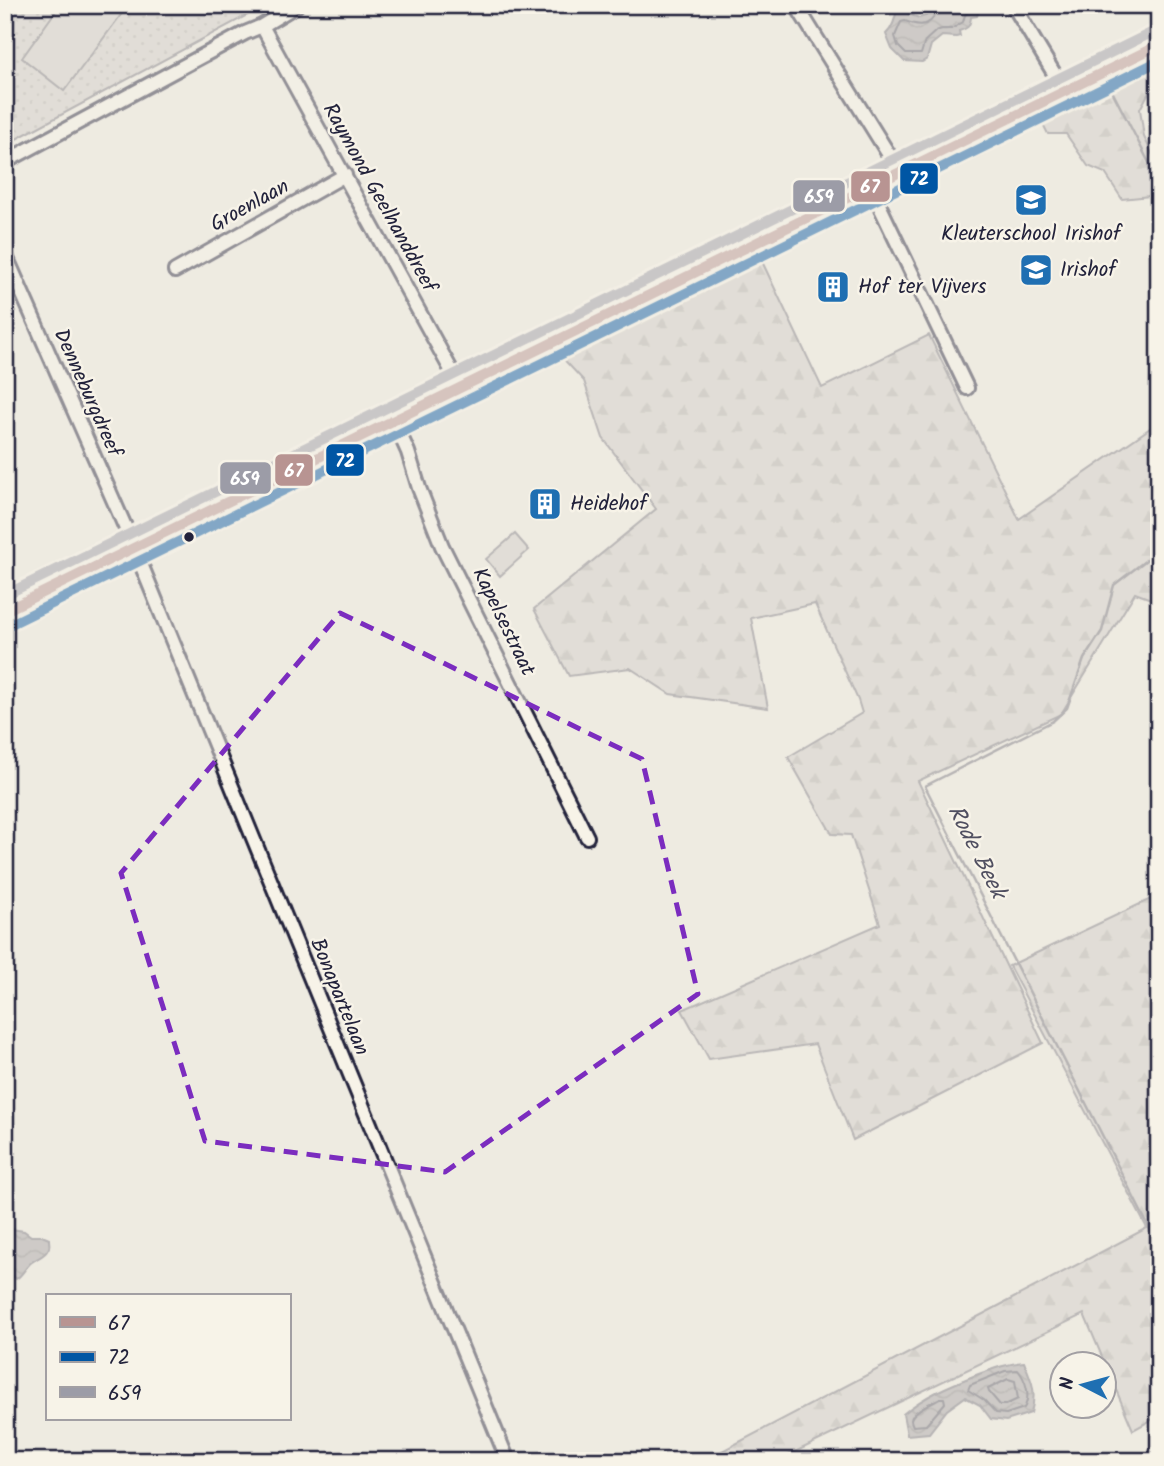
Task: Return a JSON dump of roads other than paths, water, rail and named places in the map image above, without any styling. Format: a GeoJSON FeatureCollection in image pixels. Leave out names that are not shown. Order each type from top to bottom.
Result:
{"type":"FeatureCollection","features":[{"type":"Feature","properties":{"kind":"main road"},"geometry":{"type":"LineString","coordinates":[[5,611],[1159,45]]}},
{"type":"Feature","properties":{"kind":"street"},"geometry":{"type":"LineString","coordinates":[[5,162],[297,5]]}},
{"type":"Feature","properties":{"kind":"street"},"geometry":{"type":"LineString","coordinates":[[796,5],[899,171]]}},
{"type":"Feature","properties":{"kind":"street"},"geometry":{"type":"LineString","coordinates":[[1013,5],[1064,90]]}},
{"type":"Feature","properties":{"kind":"street","name":"Raymond Geelhanddreef"},"geometry":{"type":"LineString","coordinates":[[262,26],[461,388]]}},
{"type":"Feature","properties":{"kind":"street","name":"Groenlaan"},"geometry":{"type":"LineString","coordinates":[[175,271],[345,175]]}},
{"type":"Feature","properties":{"kind":"street"},"geometry":{"type":"LineString","coordinates":[[870,186],[967,388]]}},
{"type":"Feature","properties":{"kind":"street","name":"Denneburgdreef"},"geometry":{"type":"LineString","coordinates":[[5,254],[134,547]]}},
{"type":"Feature","properties":{"kind":"street","name":"Kapelsestraat"},"geometry":{"type":"LineString","coordinates":[[394,422],[408,452],[442,546],[587,837]]}},
{"type":"Feature","properties":{"kind":"street","name":"Bonapartelaan"},"geometry":{"type":"LineString","coordinates":[[134,547],[508,1461]]}},
{"type":"Feature","properties":{"kind":"water"},"geometry":{"type":"Polygon","coordinates":[[[930,5],[977,5],[979,9],[977,16],[971,17],[968,27],[959,31],[960,36],[942,36],[931,45],[927,59],[922,62],[904,61],[892,49],[886,34],[892,26],[897,10],[904,7],[908,14],[919,18],[926,16],[930,5]]]}},
{"type":"Feature","properties":{"kind":"water"},"geometry":{"type":"Polygon","coordinates":[[[11,1229],[49,1239],[46,1253],[30,1264],[16,1279],[11,1274],[11,1229]]]}},
{"type":"Feature","properties":{"kind":"water"},"geometry":{"type":"Polygon","coordinates":[[[1024,1362],[1033,1387],[1031,1413],[1006,1421],[991,1419],[980,1405],[965,1397],[947,1410],[929,1433],[907,1435],[903,1414],[920,1401],[976,1375],[1024,1362]]]}},
{"type":"Feature","properties":{"kind":"waterway"},"geometry":{"type":"LineString","coordinates":[[882,197],[1159,63]]}},
{"type":"Feature","properties":{"kind":"waterway","name":"Rode Beek"},"geometry":{"type":"LineString","coordinates":[[1110,87],[1159,182]]}},
{"type":"Feature","properties":{"kind":"waterway","name":"Rode Beek"},"geometry":{"type":"LineString","coordinates":[[1159,550],[1114,585],[1102,631],[1084,659],[1067,708],[1053,721],[925,786],[1159,1247]]}},
{"type":"Feature","properties":{"kind":"place","name":"Kleuterschool Irishof"},"geometry":{"type":"Point","coordinates":[1031,200]}},
{"type":"Feature","properties":{"kind":"place","name":"Irishof"},"geometry":{"type":"Point","coordinates":[1036,270]}},
{"type":"Feature","properties":{"kind":"place","name":"Hof ter Vijvers"},"geometry":{"type":"Point","coordinates":[833,287]}},
{"type":"Feature","properties":{"kind":"place","name":"Heidehof"},"geometry":{"type":"Point","coordinates":[545,504]}}]}
